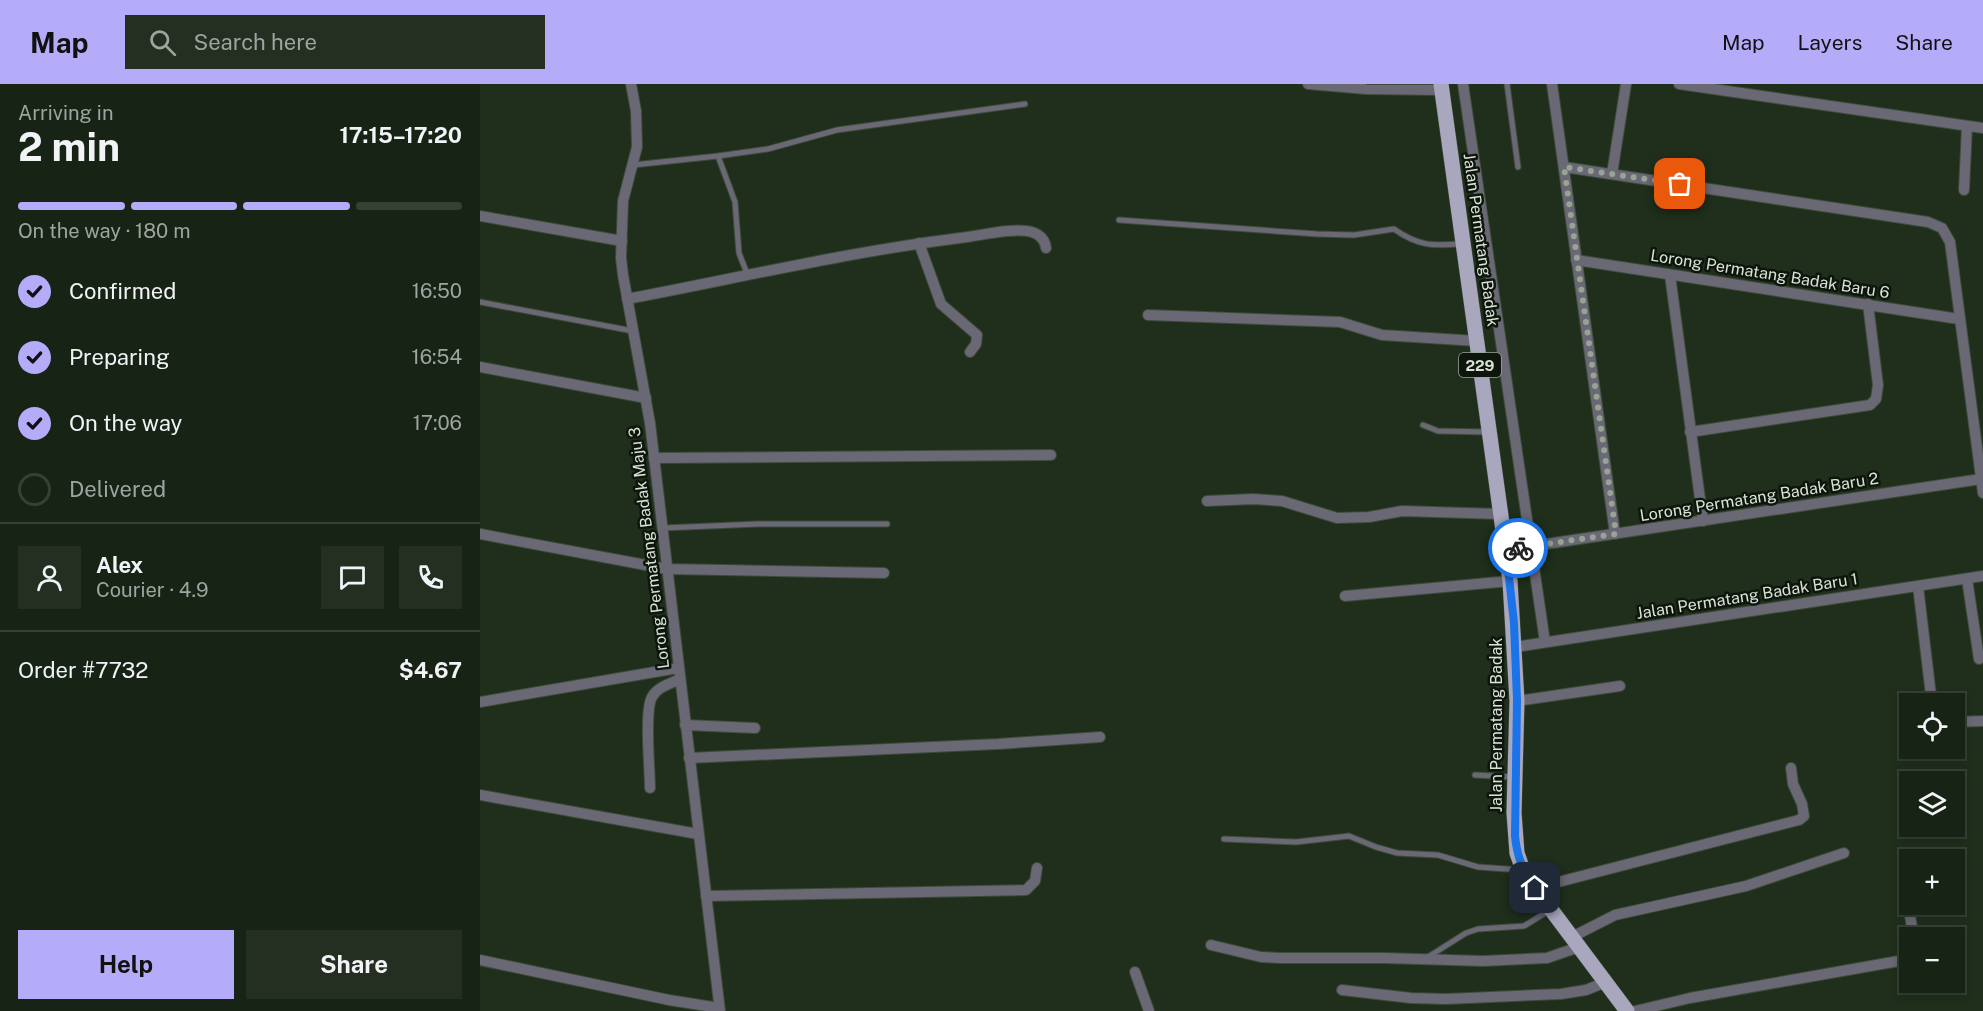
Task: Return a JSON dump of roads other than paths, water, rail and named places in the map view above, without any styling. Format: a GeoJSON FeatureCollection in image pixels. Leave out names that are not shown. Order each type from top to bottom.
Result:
{"type":"FeatureCollection","features":[{"type":"Feature","properties":{"kind":"main road","name":"Jalan Permatang Badak"},"geometry":{"type":"LineString","coordinates":[[1441,87],[1510,581],[1517,700],[1515,777],[1517,853],[1523,870],[1535,888],[1627,1011]]}},
{"type":"Feature","properties":{"kind":"street","name":"Lorong Permatang Badak Maju 3"},"geometry":{"type":"LineString","coordinates":[[631,84],[636,111],[637,147],[623,201],[621,258],[646,398],[654,458],[719,1009]]}},
{"type":"Feature","properties":{"kind":"street"},"geometry":{"type":"LineString","coordinates":[[1308,84],[1366,89],[1441,87]]}},
{"type":"Feature","properties":{"kind":"street"},"geometry":{"type":"LineString","coordinates":[[1463,84],[1545,642]]}},
{"type":"Feature","properties":{"kind":"street"},"geometry":{"type":"LineString","coordinates":[[1552,84],[1616,534]]}},
{"type":"Feature","properties":{"kind":"street"},"geometry":{"type":"LineString","coordinates":[[1612,174],[1626,84]]}},
{"type":"Feature","properties":{"kind":"street"},"geometry":{"type":"LineString","coordinates":[[1679,84],[1759,90],[1983,128]]}},
{"type":"Feature","properties":{"kind":"street"},"geometry":{"type":"LineString","coordinates":[[1964,190],[1967,126]]}},
{"type":"Feature","properties":{"kind":"street"},"geometry":{"type":"LineString","coordinates":[[1564,167],[1936,225],[1942,228],[1950,242],[1983,494]]}},
{"type":"Feature","properties":{"kind":"street"},"geometry":{"type":"LineString","coordinates":[[480,216],[622,241]]}},
{"type":"Feature","properties":{"kind":"street"},"geometry":{"type":"LineString","coordinates":[[627,299],[919,243],[1021,231],[1040,236],[1045,241],[1046,248]]}},
{"type":"Feature","properties":{"kind":"street"},"geometry":{"type":"LineString","coordinates":[[919,243],[941,304],[977,335],[976,344],[970,352]]}},
{"type":"Feature","properties":{"kind":"street","name":"Lorong Permatang Badak Baru 6"},"geometry":{"type":"LineString","coordinates":[[1576,260],[1959,319]]}},
{"type":"Feature","properties":{"kind":"street"},"geometry":{"type":"LineString","coordinates":[[1670,275],[1703,521]]}},
{"type":"Feature","properties":{"kind":"street"},"geometry":{"type":"LineString","coordinates":[[1690,432],[1870,405],[1876,399],[1878,385],[1868,304]]}},
{"type":"Feature","properties":{"kind":"street"},"geometry":{"type":"LineString","coordinates":[[1148,315],[1340,322],[1382,335],[1477,341]]}},
{"type":"Feature","properties":{"kind":"street"},"geometry":{"type":"LineString","coordinates":[[480,367],[646,398]]}},
{"type":"Feature","properties":{"kind":"street"},"geometry":{"type":"LineString","coordinates":[[654,458],[1052,455]]}},
{"type":"Feature","properties":{"kind":"street","name":"Lorong Permatang Badak Baru 2"},"geometry":{"type":"LineString","coordinates":[[1506,550],[1981,479]]}},
{"type":"Feature","properties":{"kind":"street"},"geometry":{"type":"LineString","coordinates":[[1207,501],[1282,501],[1337,518],[1369,517],[1402,512],[1500,513]]}},
{"type":"Feature","properties":{"kind":"street"},"geometry":{"type":"LineString","coordinates":[[480,534],[667,569],[884,573]]}},
{"type":"Feature","properties":{"kind":"street","name":"Jalan Permatang Badak Baru 1"},"geometry":{"type":"LineString","coordinates":[[1515,647],[1983,576]]}},
{"type":"Feature","properties":{"kind":"street"},"geometry":{"type":"LineString","coordinates":[[1966,579],[1978,659]]}},
{"type":"Feature","properties":{"kind":"street"},"geometry":{"type":"LineString","coordinates":[[1345,596],[1510,581]]}},
{"type":"Feature","properties":{"kind":"street"},"geometry":{"type":"LineString","coordinates":[[1918,586],[1931,693]]}},
{"type":"Feature","properties":{"kind":"street"},"geometry":{"type":"LineString","coordinates":[[480,702],[679,674]]}},
{"type":"Feature","properties":{"kind":"street"},"geometry":{"type":"LineString","coordinates":[[650,788],[649,711],[652,698],[660,688],[679,674]]}},
{"type":"Feature","properties":{"kind":"street"},"geometry":{"type":"LineString","coordinates":[[1517,700],[1620,686]]}},
{"type":"Feature","properties":{"kind":"street"},"geometry":{"type":"LineString","coordinates":[[1965,722],[1983,721]]}},
{"type":"Feature","properties":{"kind":"street"},"geometry":{"type":"LineString","coordinates":[[685,725],[755,728]]}},
{"type":"Feature","properties":{"kind":"street"},"geometry":{"type":"LineString","coordinates":[[689,758],[1100,737]]}},
{"type":"Feature","properties":{"kind":"street"},"geometry":{"type":"LineString","coordinates":[[1535,888],[1798,820],[1804,816],[1804,810],[1793,784],[1791,768]]}},
{"type":"Feature","properties":{"kind":"street"},"geometry":{"type":"LineString","coordinates":[[480,795],[698,834]]}},
{"type":"Feature","properties":{"kind":"street"},"geometry":{"type":"LineString","coordinates":[[1211,945],[1261,957],[1280,958],[1483,961],[1557,956],[1615,915],[1746,886],[1844,853]]}},
{"type":"Feature","properties":{"kind":"street"},"geometry":{"type":"LineString","coordinates":[[706,896],[1026,890],[1035,881],[1037,868]]}},
{"type":"Feature","properties":{"kind":"street"},"geometry":{"type":"LineString","coordinates":[[1910,916],[1912,927]]}},
{"type":"Feature","properties":{"kind":"street"},"geometry":{"type":"LineString","coordinates":[[480,960],[719,1009]]}},
{"type":"Feature","properties":{"kind":"street"},"geometry":{"type":"LineString","coordinates":[[1635,1011],[1690,998],[1899,961]]}},
{"type":"Feature","properties":{"kind":"street"},"geometry":{"type":"LineString","coordinates":[[1135,972],[1149,1011]]}},
{"type":"Feature","properties":{"kind":"street"},"geometry":{"type":"LineString","coordinates":[[1342,990],[1411,998],[1446,999],[1561,994],[1586,990],[1606,982]]}},
{"type":"Feature","properties":{"kind":"lane"},"geometry":{"type":"LineString","coordinates":[[1508,84],[1518,167]]}},
{"type":"Feature","properties":{"kind":"lane"},"geometry":{"type":"LineString","coordinates":[[633,165],[768,149],[837,130],[1025,104]]}},
{"type":"Feature","properties":{"kind":"lane"},"geometry":{"type":"LineString","coordinates":[[718,156],[735,202],[739,253],[748,276]]}},
{"type":"Feature","properties":{"kind":"lane"},"geometry":{"type":"LineString","coordinates":[[1119,220],[1317,234],[1354,234],[1394,230],[1410,240],[1436,246],[1464,243]]}},
{"type":"Feature","properties":{"kind":"lane"},"geometry":{"type":"LineString","coordinates":[[480,302],[633,331]]}},
{"type":"Feature","properties":{"kind":"lane"},"geometry":{"type":"LineString","coordinates":[[1423,425],[1438,431],[1489,432]]}},
{"type":"Feature","properties":{"kind":"lane"},"geometry":{"type":"LineString","coordinates":[[663,528],[757,524],[887,524]]}},
{"type":"Feature","properties":{"kind":"lane"},"geometry":{"type":"LineString","coordinates":[[1475,775],[1515,777]]}},
{"type":"Feature","properties":{"kind":"lane"},"geometry":{"type":"LineString","coordinates":[[1224,839],[1296,842],[1349,836],[1398,853],[1438,855],[1478,867],[1523,870]]}},
{"type":"Feature","properties":{"kind":"lane"},"geometry":{"type":"LineString","coordinates":[[1424,959],[1466,933],[1478,929],[1524,926],[1550,909]]}}]}
